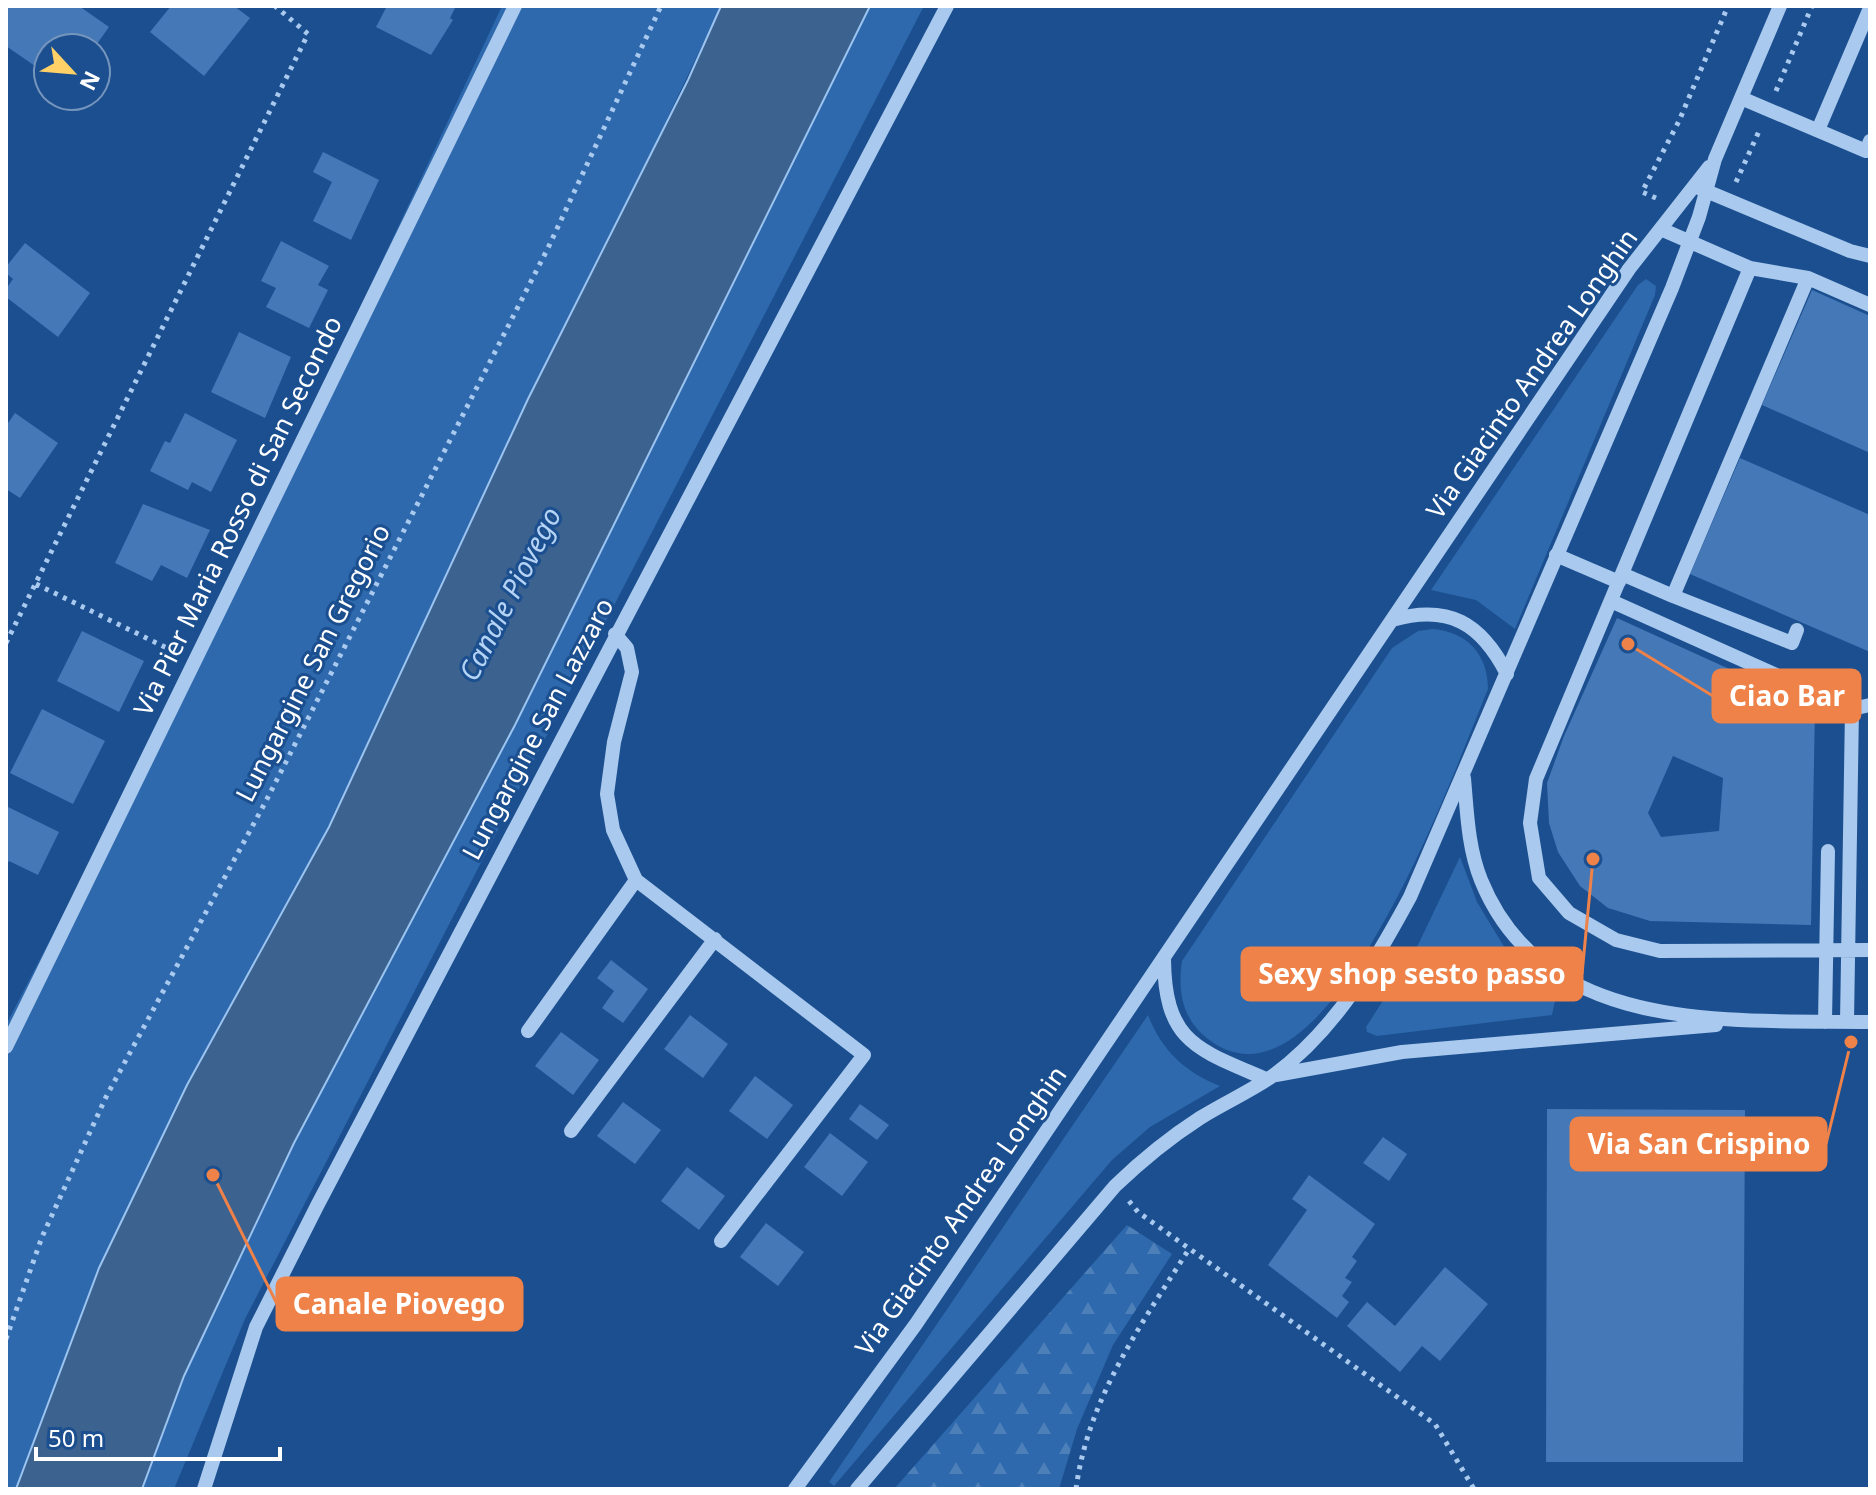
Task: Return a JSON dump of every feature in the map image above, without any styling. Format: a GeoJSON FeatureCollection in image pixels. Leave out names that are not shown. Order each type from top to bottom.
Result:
{"type":"FeatureCollection","features":[{"type":"Feature","properties":{"kind":"street","name":"Via Pier Maria Rosso di San Secondo"},"geometry":{"type":"LineString","coordinates":[[6,1047],[515,6]]}},
{"type":"Feature","properties":{"kind":"street","name":"Lungargine San Lazzaro"},"geometry":{"type":"LineString","coordinates":[[204,1489],[256,1327],[615,634],[947,6]]}},
{"type":"Feature","properties":{"kind":"street","name":"Via Giacinto Andrea Longhin"},"geometry":{"type":"LineString","coordinates":[[795,1489],[916,1324],[1629,269],[1700,189],[1780,6]]}},
{"type":"Feature","properties":{"kind":"street"},"geometry":{"type":"LineString","coordinates":[[1818,130],[1870,8]]}},
{"type":"Feature","properties":{"kind":"street"},"geometry":{"type":"LineString","coordinates":[[1741,98],[1866,151],[1870,141]]}},
{"type":"Feature","properties":{"kind":"street"},"geometry":{"type":"LineString","coordinates":[[1700,189],[1850,251],[1870,256]]}},
{"type":"Feature","properties":{"kind":"street","name":"Via Giacinto Andrea Longhin"},"geometry":{"type":"LineString","coordinates":[[857,1489],[1115,1186],[1143,1159],[1200,1118],[1270,1077],[1351,996],[1382,950],[1410,897],[1690,243],[1700,189]]}},
{"type":"Feature","properties":{"kind":"street"},"geometry":{"type":"LineString","coordinates":[[1663,230],[1750,268],[1808,278],[1870,305]]}},
{"type":"Feature","properties":{"kind":"street"},"geometry":{"type":"LineString","coordinates":[[1750,268],[1536,779],[1530,823],[1539,878],[1569,913],[1616,940],[1660,951],[1870,950]]}},
{"type":"Feature","properties":{"kind":"street"},"geometry":{"type":"LineString","coordinates":[[1673,596],[1808,278]]}},
{"type":"Feature","properties":{"kind":"street"},"geometry":{"type":"LineString","coordinates":[[1556,555],[1673,596],[1792,643],[1797,630]]}},
{"type":"Feature","properties":{"kind":"street"},"geometry":{"type":"LineString","coordinates":[[1611,601],[1852,709],[1870,705]]}},
{"type":"Feature","properties":{"kind":"street"},"geometry":{"type":"LineString","coordinates":[[1392,620],[1416,613],[1465,621],[1491,642],[1507,674]]}},
{"type":"Feature","properties":{"kind":"street"},"geometry":{"type":"LineString","coordinates":[[615,634],[627,648],[632,672],[614,742],[607,794],[613,830],[636,880],[864,1055],[721,1241]]}},
{"type":"Feature","properties":{"kind":"street"},"geometry":{"type":"LineString","coordinates":[[1847,1022],[1852,709]]}},
{"type":"Feature","properties":{"kind":"street"},"geometry":{"type":"LineString","coordinates":[[1463,775],[1467,821],[1481,880],[1508,931],[1550,969],[1584,990],[1631,1007],[1693,1017],[1870,1022]]}},
{"type":"Feature","properties":{"kind":"street"},"geometry":{"type":"LineString","coordinates":[[1825,1022],[1828,851]]}},
{"type":"Feature","properties":{"kind":"street"},"geometry":{"type":"LineString","coordinates":[[528,1031],[636,880]]}},
{"type":"Feature","properties":{"kind":"street"},"geometry":{"type":"LineString","coordinates":[[571,1131],[715,939]]}},
{"type":"Feature","properties":{"kind":"street"},"geometry":{"type":"LineString","coordinates":[[1164,959],[1164,995],[1171,1017],[1186,1037],[1208,1054],[1270,1077],[1402,1052],[1756,1021]]}},
{"type":"Feature","properties":{"kind":"path"},"geometry":{"type":"LineString","coordinates":[[6,643],[308,34],[275,6]]}},
{"type":"Feature","properties":{"kind":"path","name":"Lungargine San Gregorio"},"geometry":{"type":"LineString","coordinates":[[6,1339],[42,1237],[106,1097],[266,801],[548,248],[661,6]]}},
{"type":"Feature","properties":{"kind":"path"},"geometry":{"type":"LineString","coordinates":[[1642,192],[1679,121],[1728,6]]}},
{"type":"Feature","properties":{"kind":"path"},"geometry":{"type":"LineString","coordinates":[[36,584],[194,661]]}},
{"type":"Feature","properties":{"kind":"path"},"geometry":{"type":"LineString","coordinates":[[1138,1212],[1435,1424],[1474,1489]]}},
{"type":"Feature","properties":{"kind":"path"},"geometry":{"type":"LineString","coordinates":[[1076,1489],[1081,1452],[1116,1365],[1189,1249]]}},
{"type":"Feature","properties":{"kind":"green space"},"geometry":{"type":"Polygon","coordinates":[[[502,6],[721,6],[329,827],[187,1085],[99,1268],[16,1489],[6,1489],[6,1025],[194,661],[502,6]]]}},
{"type":"Feature","properties":{"kind":"green space"},"geometry":{"type":"Polygon","coordinates":[[[870,6],[924,6],[245,1319],[174,1489],[142,1489],[184,1376],[294,1143],[515,725],[870,6]]]}},
{"type":"Feature","properties":{"kind":"green space"},"geometry":{"type":"Polygon","coordinates":[[[1646,279],[1656,286],[1655,295],[1515,629],[1476,600],[1431,590],[1638,285],[1646,279]]]}},
{"type":"Feature","properties":{"kind":"green space"},"geometry":{"type":"Polygon","coordinates":[[[1433,629],[1456,635],[1473,647],[1484,665],[1488,689],[1416,860],[1379,930],[1338,993],[1294,1037],[1248,1054],[1202,1034],[1185,1009],[1180,981],[1182,961],[1392,648],[1418,631],[1433,629]]]}},
{"type":"Feature","properties":{"kind":"green space"},"geometry":{"type":"Polygon","coordinates":[[[1460,857],[1477,902],[1503,945],[1555,1001],[1552,1015],[1377,1036],[1367,1032],[1366,1027],[1416,949],[1460,857]]]}},
{"type":"Feature","properties":{"kind":"green space"},"geometry":{"type":"Polygon","coordinates":[[[1148,1015],[1160,1039],[1176,1059],[1220,1086],[1150,1127],[1112,1160],[834,1486],[829,1482],[1148,1015]]]}},
{"type":"Feature","properties":{"kind":"green space"},"geometry":{"type":"Polygon","coordinates":[[[1127,1225],[1172,1254],[1113,1345],[1077,1429],[1059,1489],[894,1489],[1127,1225]]]}},
{"type":"Feature","properties":{"kind":"water"},"geometry":{"type":"Polygon","coordinates":[[[721,6],[870,6],[515,725],[294,1143],[184,1376],[142,1489],[16,1489],[99,1268],[187,1085],[329,827],[528,399],[688,80],[721,6]]]}},
{"type":"Feature","properties":{"kind":"building"},"geometry":{"type":"Polygon","coordinates":[[[6,6],[79,6],[109,27],[105,32],[32,32],[32,64],[6,46],[6,6]]]}},
{"type":"Feature","properties":{"kind":"building"},"geometry":{"type":"Polygon","coordinates":[[[171,6],[234,6],[250,18],[204,76],[150,32],[171,6]]]}},
{"type":"Feature","properties":{"kind":"building"},"geometry":{"type":"Polygon","coordinates":[[[387,6],[456,6],[450,18],[453,20],[431,55],[376,27],[387,6]]]}},
{"type":"Feature","properties":{"kind":"building"},"geometry":{"type":"Polygon","coordinates":[[[323,152],[379,180],[351,240],[313,221],[332,182],[313,172],[323,152]]]}},
{"type":"Feature","properties":{"kind":"building"},"geometry":{"type":"Polygon","coordinates":[[[281,241],[329,266],[318,285],[328,290],[309,328],[266,307],[276,288],[261,281],[281,241]]]}},
{"type":"Feature","properties":{"kind":"building"},"geometry":{"type":"Polygon","coordinates":[[[25,243],[90,293],[58,337],[6,297],[6,289],[13,279],[6,273],[6,267],[25,243]]]}},
{"type":"Feature","properties":{"kind":"building"},"geometry":{"type":"Polygon","coordinates":[[[1812,290],[1870,316],[1870,453],[1762,405],[1812,290]]]}},
{"type":"Feature","properties":{"kind":"building"},"geometry":{"type":"Polygon","coordinates":[[[239,332],[291,357],[265,418],[211,392],[239,332]]]}},
{"type":"Feature","properties":{"kind":"building"},"geometry":{"type":"Polygon","coordinates":[[[15,413],[58,443],[20,498],[6,489],[6,426],[15,413]]]}},
{"type":"Feature","properties":{"kind":"building"},"geometry":{"type":"Polygon","coordinates":[[[185,413],[237,440],[211,492],[192,482],[188,490],[150,471],[165,441],[170,443],[185,413]]]}},
{"type":"Feature","properties":{"kind":"building"},"geometry":{"type":"Polygon","coordinates":[[[1740,458],[1870,515],[1870,652],[1690,574],[1740,458]]]}},
{"type":"Feature","properties":{"kind":"building"},"geometry":{"type":"Polygon","coordinates":[[[143,504],[210,530],[187,578],[161,565],[152,581],[115,563],[143,504]]]}},
{"type":"Feature","properties":{"kind":"building"},"geometry":{"type":"Polygon","coordinates":[[[1617,618],[1815,708],[1811,925],[1650,921],[1608,908],[1580,886],[1558,852],[1549,823],[1547,783],[1564,736],[1617,618]],[[1673,756],[1648,813],[1661,837],[1719,831],[1723,778],[1673,756]]]}},
{"type":"Feature","properties":{"kind":"building"},"geometry":{"type":"Polygon","coordinates":[[[82,631],[144,661],[119,712],[57,681],[82,631]]]}},
{"type":"Feature","properties":{"kind":"building"},"geometry":{"type":"Polygon","coordinates":[[[42,709],[105,741],[73,804],[10,773],[42,709]]]}},
{"type":"Feature","properties":{"kind":"building"},"geometry":{"type":"Polygon","coordinates":[[[6,806],[59,832],[38,875],[9,861],[6,866],[6,806]]]}},
{"type":"Feature","properties":{"kind":"building"},"geometry":{"type":"Polygon","coordinates":[[[611,960],[648,989],[623,1023],[602,1008],[614,991],[597,978],[611,960]]]}},
{"type":"Feature","properties":{"kind":"building"},"geometry":{"type":"Polygon","coordinates":[[[690,1015],[728,1044],[703,1078],[664,1049],[690,1015]]]}},
{"type":"Feature","properties":{"kind":"building"},"geometry":{"type":"Polygon","coordinates":[[[561,1032],[599,1060],[573,1095],[535,1066],[561,1032]]]}},
{"type":"Feature","properties":{"kind":"building"},"geometry":{"type":"Polygon","coordinates":[[[755,1076],[793,1105],[767,1139],[729,1111],[755,1076]]]}},
{"type":"Feature","properties":{"kind":"building"},"geometry":{"type":"Polygon","coordinates":[[[623,1102],[661,1130],[635,1164],[597,1136],[623,1102]]]}},
{"type":"Feature","properties":{"kind":"building"},"geometry":{"type":"Polygon","coordinates":[[[860,1104],[889,1125],[877,1140],[849,1119],[860,1104]]]}},
{"type":"Feature","properties":{"kind":"building"},"geometry":{"type":"Polygon","coordinates":[[[1547,1109],[1745,1110],[1743,1462],[1546,1462],[1547,1109]]]}},
{"type":"Feature","properties":{"kind":"building"},"geometry":{"type":"Polygon","coordinates":[[[830,1133],[868,1162],[842,1196],[804,1167],[830,1133]]]}},
{"type":"Feature","properties":{"kind":"building"},"geometry":{"type":"Polygon","coordinates":[[[1383,1137],[1407,1154],[1389,1181],[1363,1163],[1383,1137]]]}},
{"type":"Feature","properties":{"kind":"building"},"geometry":{"type":"Polygon","coordinates":[[[687,1167],[725,1196],[699,1230],[661,1201],[687,1167]]]}},
{"type":"Feature","properties":{"kind":"building"},"geometry":{"type":"Polygon","coordinates":[[[1309,1175],[1375,1224],[1352,1257],[1357,1261],[1345,1278],[1352,1282],[1342,1296],[1349,1302],[1337,1318],[1268,1265],[1307,1210],[1292,1199],[1309,1175]]]}},
{"type":"Feature","properties":{"kind":"building"},"geometry":{"type":"Polygon","coordinates":[[[766,1223],[804,1252],[778,1286],[740,1257],[766,1223]]]}},
{"type":"Feature","properties":{"kind":"building"},"geometry":{"type":"Polygon","coordinates":[[[1445,1267],[1488,1304],[1440,1361],[1422,1346],[1400,1372],[1347,1326],[1367,1302],[1395,1326],[1445,1267]]]}},
{"type":"Feature","properties":{"kind":"place","name":"Ciao Bar"},"geometry":{"type":"Point","coordinates":[1628,644]}},
{"type":"Feature","properties":{"kind":"place","name":"Sexy shop sesto passo"},"geometry":{"type":"Point","coordinates":[1593,859]}},
{"type":"Feature","properties":{"kind":"place","name":"Via San Crispino"},"geometry":{"type":"Point","coordinates":[1851,1042]}},
{"type":"Feature","properties":{"kind":"place","name":"Canale Piovego"},"geometry":{"type":"Point","coordinates":[213,1175]}}]}
